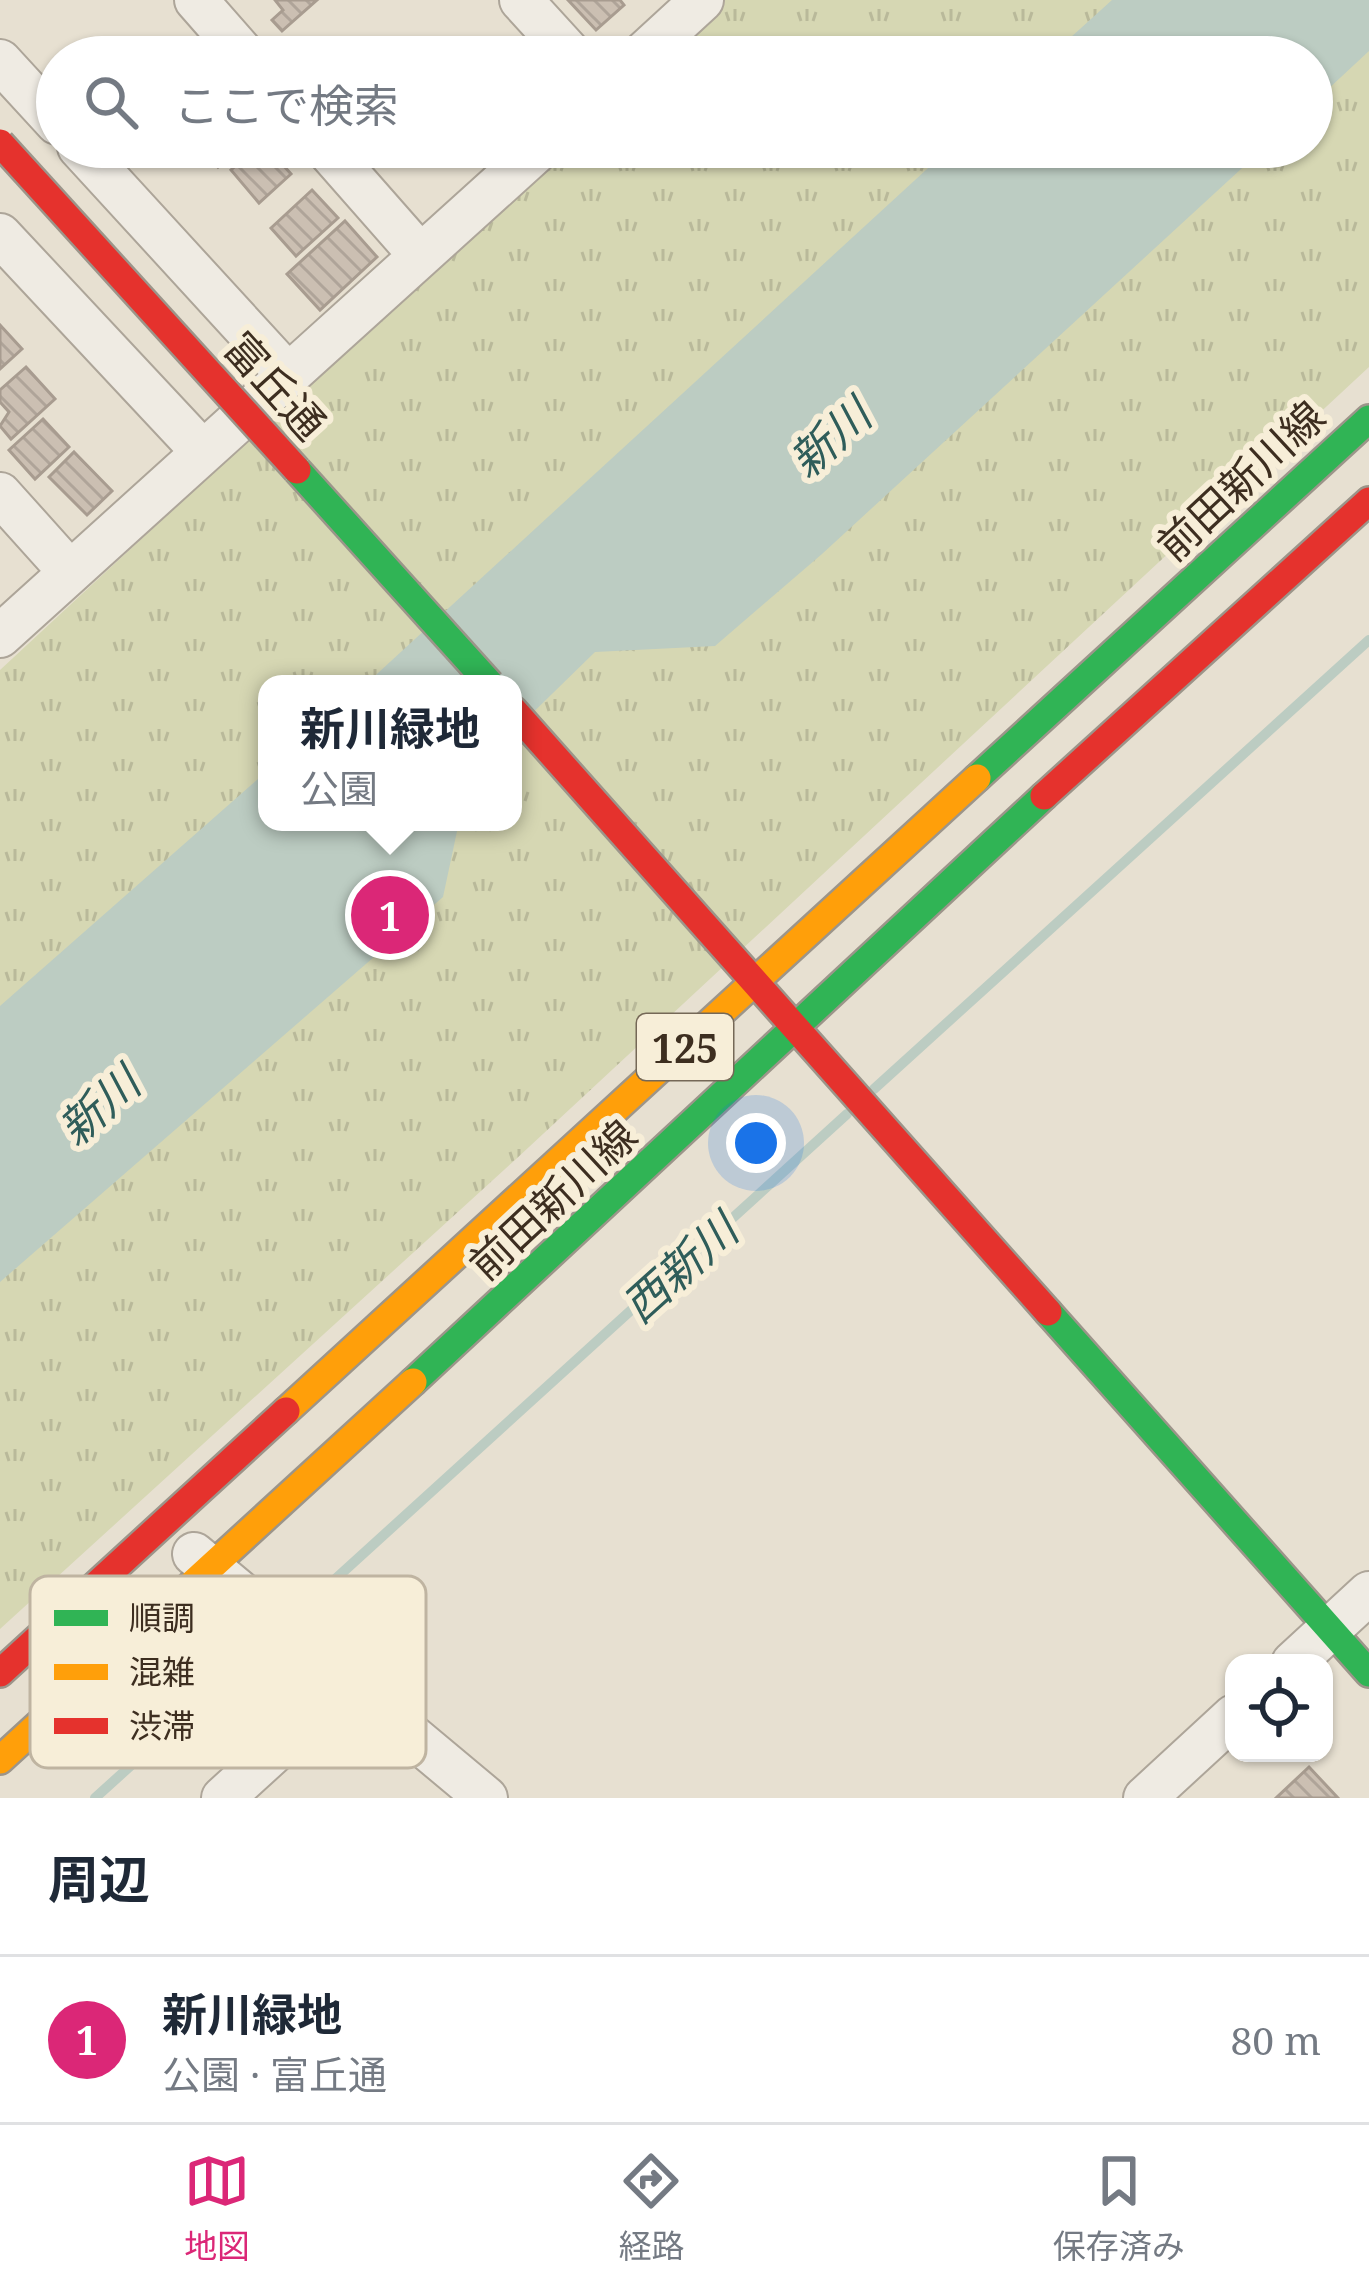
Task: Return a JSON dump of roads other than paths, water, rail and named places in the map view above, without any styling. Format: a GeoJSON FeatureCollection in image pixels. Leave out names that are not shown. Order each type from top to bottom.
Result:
{"type":"FeatureCollection","features":[{"type":"Feature","properties":{"kind":"main road","name":"富丘通"},"geometry":{"type":"LineString","coordinates":[[0,143],[482,675]]}},
{"type":"Feature","properties":{"kind":"main road","name":"前田新川線"},"geometry":{"type":"LineString","coordinates":[[106,1576],[1369,419]]}},
{"type":"Feature","properties":{"kind":"main road","name":"前田新川線"},"geometry":{"type":"LineString","coordinates":[[205,1576],[800,1028],[1148,697],[1369,501]]}},
{"type":"Feature","properties":{"kind":"main road"},"geometry":{"type":"LineString","coordinates":[[522,720],[758,980],[1369,1673]]}},
{"type":"Feature","properties":{"kind":"main road","name":"前田新川線"},"geometry":{"type":"LineString","coordinates":[[0,1673],[30,1646]]}},
{"type":"Feature","properties":{"kind":"main road","name":"前田新川線"},"geometry":{"type":"LineString","coordinates":[[0,1760],[30,1733]]}},
{"type":"Feature","properties":{"kind":"street"},"geometry":{"type":"LineString","coordinates":[[196,0],[228,36]]}},
{"type":"Feature","properties":{"kind":"street"},"geometry":{"type":"LineString","coordinates":[[521,0],[554,36]]}},
{"type":"Feature","properties":{"kind":"street"},"geometry":{"type":"LineString","coordinates":[[663,36],[702,0]]}},
{"type":"Feature","properties":{"kind":"street"},"geometry":{"type":"LineString","coordinates":[[0,61],[36,101]]}},
{"type":"Feature","properties":{"kind":"street"},"geometry":{"type":"LineString","coordinates":[[98,168],[287,374]]}},
{"type":"Feature","properties":{"kind":"street"},"geometry":{"type":"LineString","coordinates":[[343,168],[420,255]]}},
{"type":"Feature","properties":{"kind":"street"},"geometry":{"type":"LineString","coordinates":[[0,635],[517,168]]}},
{"type":"Feature","properties":{"kind":"street"},"geometry":{"type":"LineString","coordinates":[[0,236],[203,452]]}},
{"type":"Feature","properties":{"kind":"street"},"geometry":{"type":"LineString","coordinates":[[0,494],[70,572]]}},
{"type":"Feature","properties":{"kind":"street"},"geometry":{"type":"LineString","coordinates":[[161,1526],[219,1576]]}},
{"type":"Feature","properties":{"kind":"street"},"geometry":{"type":"LineString","coordinates":[[1302,1654],[1369,1593]]}},
{"type":"Feature","properties":{"kind":"street"},"geometry":{"type":"LineString","coordinates":[[1158,1794],[1225,1725]]}},
{"type":"Feature","properties":{"kind":"street"},"geometry":{"type":"LineString","coordinates":[[426,1748],[486,1798]]}},
{"type":"Feature","properties":{"kind":"street"},"geometry":{"type":"LineString","coordinates":[[223,1798],[251,1768]]}},
{"type":"Feature","properties":{"kind":"water"},"geometry":{"type":"Polygon","coordinates":[[[1112,0],[1369,0],[1369,51],[1333,84],[1333,36],[1072,36],[1112,0]]]}},
{"type":"Feature","properties":{"kind":"water","name":"新川"},"geometry":{"type":"Polygon","coordinates":[[[928,168],[1242,168],[822,554],[715,646],[595,652],[522,723],[522,675],[376,675],[928,168]]]}},
{"type":"Feature","properties":{"kind":"water","name":"新川"},"geometry":{"type":"Polygon","coordinates":[[[258,779],[258,831],[457,831],[443,897],[0,1282],[0,1006],[258,779]]]}},
{"type":"Feature","properties":{"kind":"waterway","name":"西新川"},"geometry":{"type":"LineString","coordinates":[[874,1089],[1369,640]]}},
{"type":"Feature","properties":{"kind":"waterway","name":"西新川"},"geometry":{"type":"LineString","coordinates":[[339,1576],[847,1114]]}},
{"type":"Feature","properties":{"kind":"waterway","name":"西新川"},"geometry":{"type":"LineString","coordinates":[[95,1798],[128,1768]]}},
{"type":"Feature","properties":{"kind":"place","name":"新川緑地"},"geometry":{"type":"Point","coordinates":[390,915]}}]}
